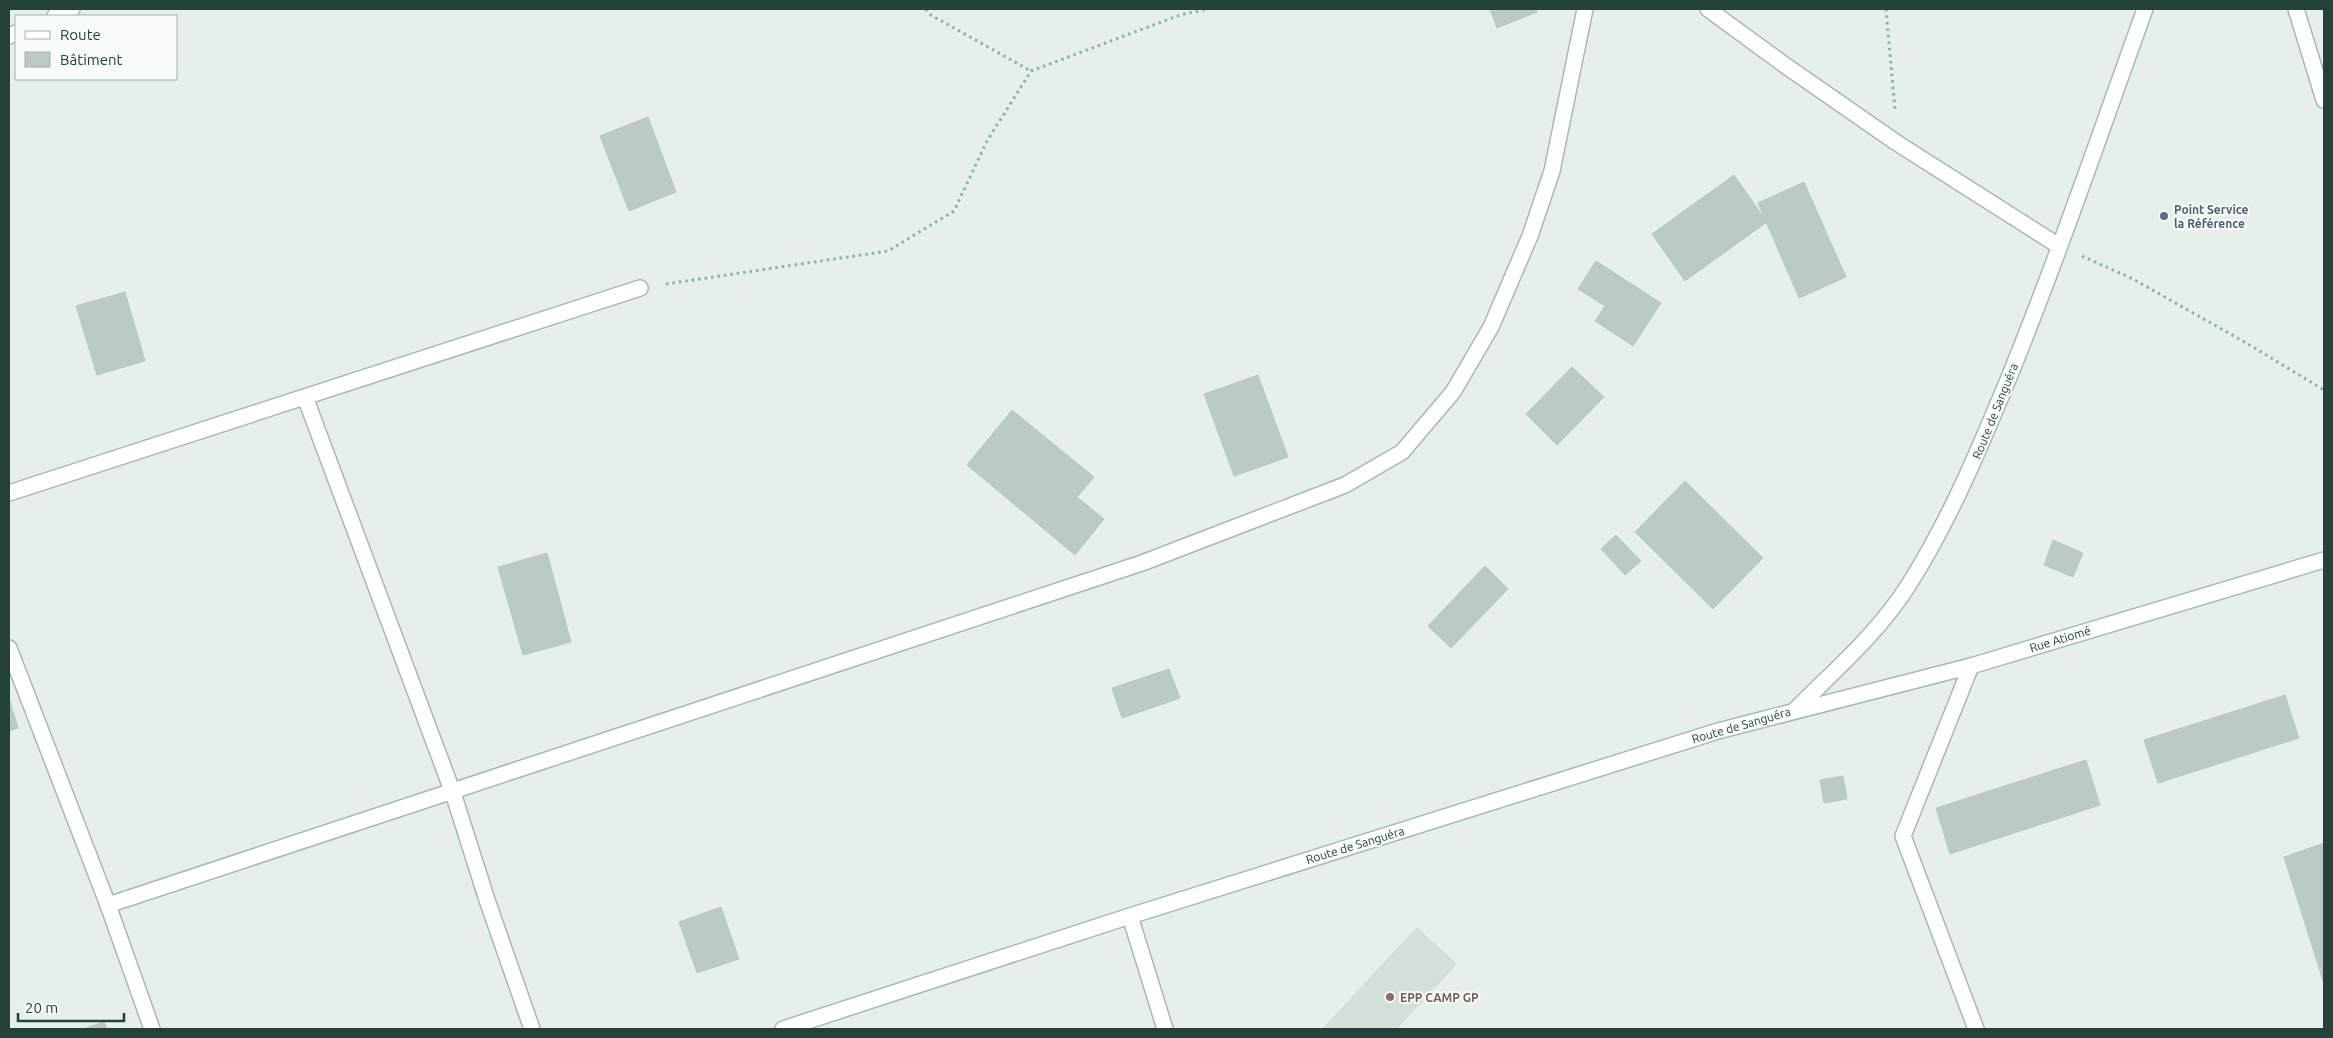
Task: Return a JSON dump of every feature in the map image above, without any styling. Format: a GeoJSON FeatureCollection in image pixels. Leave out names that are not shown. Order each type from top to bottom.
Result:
{"type":"FeatureCollection","features":[{"type":"Feature","properties":{"kind":"street"},"geometry":{"type":"LineString","coordinates":[[57,15],[72,9]]}},
{"type":"Feature","properties":{"kind":"street"},"geometry":{"type":"LineString","coordinates":[[108,906],[1142,563],[1345,485],[1402,452],[1453,392],[1491,327],[1530,236],[1552,171],[1585,9]]}},
{"type":"Feature","properties":{"kind":"street"},"geometry":{"type":"LineString","coordinates":[[1708,9],[1897,143],[2059,246]]}},
{"type":"Feature","properties":{"kind":"street","name":"Route de Sanguéra"},"geometry":{"type":"LineString","coordinates":[[783,1029],[1130,916],[1718,731],[1794,710],[1870,635],[1907,588],[1936,539],[1974,462],[2038,306],[2145,9]]}},
{"type":"Feature","properties":{"kind":"street"},"geometry":{"type":"LineString","coordinates":[[2296,9],[2324,100]]}},
{"type":"Feature","properties":{"kind":"street"},"geometry":{"type":"LineString","coordinates":[[9,493],[640,288]]}},
{"type":"Feature","properties":{"kind":"street"},"geometry":{"type":"LineString","coordinates":[[306,397],[453,793],[487,900],[532,1029]]}},
{"type":"Feature","properties":{"kind":"street","name":"Rue Atiomé"},"geometry":{"type":"LineString","coordinates":[[1794,710],[1971,666],[2324,560]]}},
{"type":"Feature","properties":{"kind":"street"},"geometry":{"type":"LineString","coordinates":[[9,648],[108,906],[152,1029]]}},
{"type":"Feature","properties":{"kind":"street"},"geometry":{"type":"LineString","coordinates":[[1971,666],[1902,836],[1976,1029]]}},
{"type":"Feature","properties":{"kind":"street"},"geometry":{"type":"LineString","coordinates":[[1130,916],[1165,1029]]}},
{"type":"Feature","properties":{"kind":"path"},"geometry":{"type":"LineString","coordinates":[[926,9],[929,14],[1031,71]]}},
{"type":"Feature","properties":{"kind":"path"},"geometry":{"type":"LineString","coordinates":[[640,288],[888,251],[954,211],[987,140],[1031,71],[1180,15],[1207,9]]}},
{"type":"Feature","properties":{"kind":"path"},"geometry":{"type":"LineString","coordinates":[[1886,9],[1897,143]]}},
{"type":"Feature","properties":{"kind":"path"},"geometry":{"type":"LineString","coordinates":[[2059,246],[2133,279],[2248,344],[2324,390]]}},
{"type":"Feature","properties":{"kind":"shaded area","name":"EPP CAMP GP"},"geometry":{"type":"Polygon","coordinates":[[[1417,927],[1457,964],[1397,1029],[1322,1029],[1417,927]]]}},
{"type":"Feature","properties":{"kind":"building"},"geometry":{"type":"Polygon","coordinates":[[[1490,9],[1536,9],[1537,12],[1497,28],[1490,9]]]}},
{"type":"Feature","properties":{"kind":"building"},"geometry":{"type":"Polygon","coordinates":[[[648,117],[676,192],[629,211],[600,136],[648,117]]]}},
{"type":"Feature","properties":{"kind":"building"},"geometry":{"type":"Polygon","coordinates":[[[1734,175],[1767,222],[1685,281],[1652,234],[1734,175]]]}},
{"type":"Feature","properties":{"kind":"building"},"geometry":{"type":"Polygon","coordinates":[[[1804,182],[1846,277],[1799,298],[1758,203],[1804,182]]]}},
{"type":"Feature","properties":{"kind":"building"},"geometry":{"type":"Polygon","coordinates":[[[1596,261],[1661,303],[1633,346],[1595,321],[1605,306],[1578,289],[1596,261]]]}},
{"type":"Feature","properties":{"kind":"building"},"geometry":{"type":"Polygon","coordinates":[[[125,292],[145,361],[97,375],[76,306],[125,292]]]}},
{"type":"Feature","properties":{"kind":"building"},"geometry":{"type":"Polygon","coordinates":[[[1572,367],[1604,397],[1557,445],[1526,414],[1572,367]]]}},
{"type":"Feature","properties":{"kind":"building"},"geometry":{"type":"Polygon","coordinates":[[[1258,375],[1288,457],[1234,476],[1204,394],[1258,375]]]}},
{"type":"Feature","properties":{"kind":"building"},"geometry":{"type":"Polygon","coordinates":[[[1012,410],[1094,477],[1077,497],[1104,519],[1075,555],[967,465],[1012,410]]]}},
{"type":"Feature","properties":{"kind":"building"},"geometry":{"type":"Polygon","coordinates":[[[1685,481],[1763,558],[1713,609],[1635,532],[1685,481]]]}},
{"type":"Feature","properties":{"kind":"building"},"geometry":{"type":"Polygon","coordinates":[[[1616,535],[1641,561],[1625,575],[1601,549],[1616,535]]]}},
{"type":"Feature","properties":{"kind":"building"},"geometry":{"type":"Polygon","coordinates":[[[2053,540],[2083,553],[2073,577],[2044,565],[2053,540]]]}},
{"type":"Feature","properties":{"kind":"building"},"geometry":{"type":"Polygon","coordinates":[[[547,553],[571,642],[523,655],[498,567],[547,553]]]}},
{"type":"Feature","properties":{"kind":"building"},"geometry":{"type":"Polygon","coordinates":[[[1485,566],[1508,589],[1451,648],[1428,626],[1485,566]]]}},
{"type":"Feature","properties":{"kind":"building"},"geometry":{"type":"Polygon","coordinates":[[[1169,669],[1180,698],[1122,718],[1112,688],[1169,669]]]}},
{"type":"Feature","properties":{"kind":"building"},"geometry":{"type":"Polygon","coordinates":[[[2285,695],[2299,738],[2158,783],[2144,740],[2285,695]]]}},
{"type":"Feature","properties":{"kind":"building"},"geometry":{"type":"Polygon","coordinates":[[[9,698],[18,728],[9,731],[9,698]]]}},
{"type":"Feature","properties":{"kind":"building"},"geometry":{"type":"Polygon","coordinates":[[[2086,760],[2100,805],[1950,854],[1936,808],[2086,760]]]}},
{"type":"Feature","properties":{"kind":"building"},"geometry":{"type":"Polygon","coordinates":[[[1843,776],[1847,799],[1824,803],[1820,780],[1843,776]]]}},
{"type":"Feature","properties":{"kind":"building"},"geometry":{"type":"Polygon","coordinates":[[[2324,843],[2324,984],[2284,857],[2324,843]]]}},
{"type":"Feature","properties":{"kind":"building"},"geometry":{"type":"Polygon","coordinates":[[[721,907],[739,959],[697,973],[679,922],[721,907]]]}},
{"type":"Feature","properties":{"kind":"building"},"geometry":{"type":"Polygon","coordinates":[[[104,1022],[107,1029],[83,1029],[104,1022]]]}},
{"type":"Feature","properties":{"kind":"place","name":"Point Service la Référence"},"geometry":{"type":"Point","coordinates":[2164,216]}},
{"type":"Feature","properties":{"kind":"place","name":"EPP CAMP GP"},"geometry":{"type":"Point","coordinates":[1390,997]}}]}
